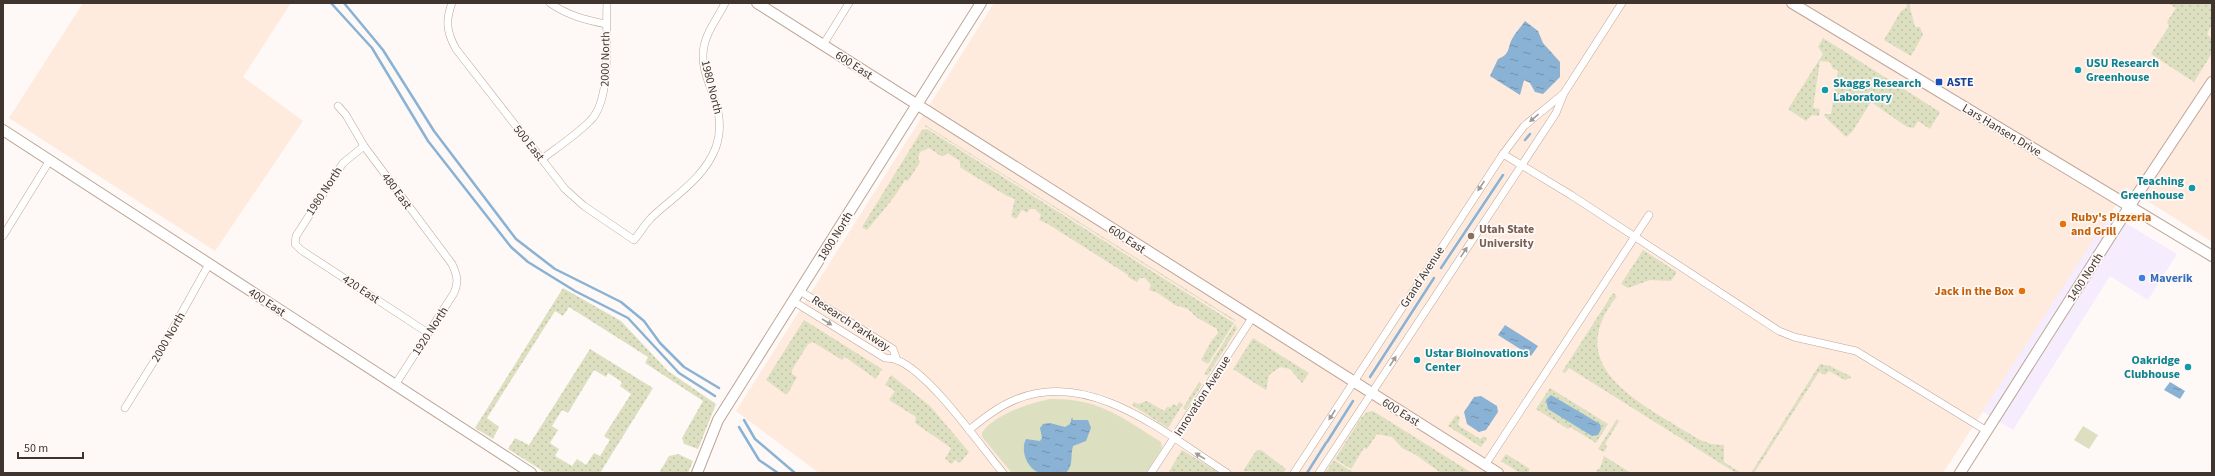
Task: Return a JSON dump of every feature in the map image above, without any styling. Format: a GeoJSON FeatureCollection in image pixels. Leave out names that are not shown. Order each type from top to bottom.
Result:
{"type":"FeatureCollection","features":[{"type":"Feature","properties":{"kind":"street","name":"500 East"},"geometry":{"type":"LineString","coordinates":[[452,3],[448,14],[447,26],[449,37],[456,49],[565,189],[584,206],[634,240]]}},
{"type":"Feature","properties":{"kind":"street"},"geometry":{"type":"LineString","coordinates":[[550,3],[560,10],[581,20],[606,24]]}},
{"type":"Feature","properties":{"kind":"street","name":"2000 North"},"geometry":{"type":"LineString","coordinates":[[542,159],[591,121],[598,112],[605,86],[607,3]]}},
{"type":"Feature","properties":{"kind":"street","name":"1980 North"},"geometry":{"type":"LineString","coordinates":[[634,240],[650,219],[697,178],[715,148],[720,132],[720,115],[704,62],[704,47],[708,32],[725,3]]}},
{"type":"Feature","properties":{"kind":"street","name":"600 East"},"geometry":{"type":"LineString","coordinates":[[757,3],[1498,473]]}},
{"type":"Feature","properties":{"kind":"street"},"geometry":{"type":"LineString","coordinates":[[823,45],[849,3]]}},
{"type":"Feature","properties":{"kind":"street","name":"1800 North"},"geometry":{"type":"LineString","coordinates":[[697,473],[718,420],[981,3]]}},
{"type":"Feature","properties":{"kind":"street","name":"Grand Avenue"},"geometry":{"type":"LineString","coordinates":[[1320,473],[1556,113],[1564,93],[1622,3]]}},
{"type":"Feature","properties":{"kind":"street","name":"Lars Hansen Drive"},"geometry":{"type":"LineString","coordinates":[[1792,3],[2212,256]]}},
{"type":"Feature","properties":{"kind":"street","name":"1400 North"},"geometry":{"type":"LineString","coordinates":[[1960,473],[2129,207],[2212,82]]}},
{"type":"Feature","properties":{"kind":"street","name":"Grand Avenue"},"geometry":{"type":"LineString","coordinates":[[1294,473],[1503,154],[1524,126],[1564,93]]}},
{"type":"Feature","properties":{"kind":"street","name":"480 East"},"geometry":{"type":"LineString","coordinates":[[338,106],[346,115],[364,146],[452,264],[457,275]]}},
{"type":"Feature","properties":{"kind":"street","name":"400 East"},"geometry":{"type":"LineString","coordinates":[[3,130],[531,473]]}},
{"type":"Feature","properties":{"kind":"street","name":"1980 North"},"geometry":{"type":"LineString","coordinates":[[295,244],[296,236],[343,163],[364,146]]}},
{"type":"Feature","properties":{"kind":"street"},"geometry":{"type":"LineString","coordinates":[[1503,154],[1635,236],[1779,331],[1799,338],[1856,351],[1874,360],[1987,430]]}},
{"type":"Feature","properties":{"kind":"street"},"geometry":{"type":"LineString","coordinates":[[3,236],[50,160]]}},
{"type":"Feature","properties":{"kind":"street"},"geometry":{"type":"LineString","coordinates":[[1485,465],[1649,215]]}},
{"type":"Feature","properties":{"kind":"street","name":"420 East"},"geometry":{"type":"LineString","coordinates":[[295,244],[301,250],[428,333]]}},
{"type":"Feature","properties":{"kind":"street","name":"2000 North"},"geometry":{"type":"LineString","coordinates":[[125,408],[161,350],[209,264]]}},
{"type":"Feature","properties":{"kind":"street","name":"1920 North"},"geometry":{"type":"LineString","coordinates":[[395,385],[454,293],[458,285],[457,275]]}},
{"type":"Feature","properties":{"kind":"street","name":"Research Parkway"},"geometry":{"type":"LineString","coordinates":[[800,291],[893,349],[897,360]]}},
{"type":"Feature","properties":{"kind":"street","name":"Research Parkway"},"geometry":{"type":"LineString","coordinates":[[794,301],[885,358],[897,360],[918,374],[930,385],[969,430],[1003,473]]}},
{"type":"Feature","properties":{"kind":"street","name":"Innovation Avenue"},"geometry":{"type":"LineString","coordinates":[[1151,473],[1252,318]]}},
{"type":"Feature","properties":{"kind":"street"},"geometry":{"type":"LineString","coordinates":[[969,430],[995,410],[1018,398],[1047,391],[1077,392],[1116,405],[1174,439],[1227,473]]}},
{"type":"Feature","properties":{"kind":"shaded area"},"geometry":{"type":"Polygon","coordinates":[[[83,3],[291,3],[243,77],[303,121],[215,251],[9,118],[83,3]]]}},
{"type":"Feature","properties":{"kind":"shaded area","name":"Utah State University"},"geometry":{"type":"Polygon","coordinates":[[[994,3],[2212,3],[2212,242],[2127,188],[1943,473],[819,473],[736,411],[994,3]]]}},
{"type":"Feature","properties":{"kind":"shaded area"},"geometry":{"type":"Polygon","coordinates":[[[2097,206],[2177,254],[2148,300],[2110,276],[2013,430],[1892,357],[2097,206]]]}},
{"type":"Feature","properties":{"kind":"green space"},"geometry":{"type":"Polygon","coordinates":[[[1906,3],[1909,3],[1915,27],[1920,27],[1923,35],[1911,56],[1884,40],[1901,11],[1907,7],[1906,3]]]}},
{"type":"Feature","properties":{"kind":"green space"},"geometry":{"type":"Polygon","coordinates":[[[2168,3],[2212,3],[2212,24],[2207,34],[2212,39],[2212,53],[2194,82],[2151,54],[2169,26],[2167,22],[2176,8],[2168,3]]]}},
{"type":"Feature","properties":{"kind":"green space"},"geometry":{"type":"Polygon","coordinates":[[[1823,38],[1940,112],[1930,129],[1918,121],[1914,128],[1907,127],[1871,102],[1852,132],[1846,137],[1825,117],[1824,114],[1831,114],[1838,70],[1833,69],[1830,62],[1820,61],[1813,108],[1820,109],[1819,116],[1812,115],[1806,121],[1788,109],[1823,54],[1818,47],[1823,38]]]}},
{"type":"Feature","properties":{"kind":"green space"},"geometry":{"type":"Polygon","coordinates":[[[925,126],[1235,320],[1236,322],[925,126]]]}},
{"type":"Feature","properties":{"kind":"green space"},"geometry":{"type":"Polygon","coordinates":[[[927,129],[1234,323],[1208,364],[1201,360],[1212,340],[1218,333],[1217,329],[1196,317],[1188,309],[1175,305],[1158,293],[1149,290],[1151,285],[1145,278],[1140,278],[1137,282],[1048,224],[1039,220],[1041,215],[1035,209],[1030,209],[1027,213],[1022,210],[1016,219],[1011,216],[1015,199],[1007,196],[960,167],[960,161],[947,153],[944,156],[941,156],[929,148],[920,152],[918,158],[920,162],[908,181],[905,180],[892,200],[867,230],[862,227],[922,130],[927,129]]]}},
{"type":"Feature","properties":{"kind":"green space"},"geometry":{"type":"Polygon","coordinates":[[[1643,250],[1677,272],[1671,281],[1650,280],[1628,288],[1621,284],[1643,250]]]}},
{"type":"Feature","properties":{"kind":"green space"},"geometry":{"type":"Polygon","coordinates":[[[563,288],[621,321],[668,371],[716,404],[698,449],[684,444],[682,438],[703,401],[645,363],[648,357],[569,307],[563,316],[555,311],[487,418],[499,427],[493,439],[475,428],[563,288]]]}},
{"type":"Feature","properties":{"kind":"green space"},"geometry":{"type":"Polygon","coordinates":[[[1613,293],[1617,296],[1601,322],[1597,345],[1603,365],[1616,382],[1634,398],[1655,413],[1698,439],[1711,444],[1724,445],[1724,462],[1741,473],[1736,473],[1569,368],[1565,373],[1562,372],[1613,293]]]}},
{"type":"Feature","properties":{"kind":"green space"},"geometry":{"type":"Polygon","coordinates":[[[804,320],[882,369],[876,379],[845,357],[842,360],[813,342],[808,344],[792,370],[792,374],[797,377],[788,393],[785,394],[766,380],[804,320]]]}},
{"type":"Feature","properties":{"kind":"green space"},"geometry":{"type":"Polygon","coordinates":[[[1235,324],[1237,329],[1208,375],[1204,374],[1235,324]]]}},
{"type":"Feature","properties":{"kind":"green space"},"geometry":{"type":"Polygon","coordinates":[[[1253,338],[1309,373],[1302,383],[1290,369],[1280,367],[1269,375],[1266,390],[1233,369],[1253,338]]]}},
{"type":"Feature","properties":{"kind":"green space"},"geometry":{"type":"Polygon","coordinates":[[[590,349],[653,388],[600,473],[546,473],[508,449],[515,438],[529,445],[590,349]],[[594,370],[568,413],[562,410],[552,426],[558,430],[550,443],[559,449],[555,456],[572,466],[577,459],[586,465],[594,453],[600,456],[610,440],[604,436],[631,394],[620,386],[622,382],[608,373],[606,377],[594,370]]]}},
{"type":"Feature","properties":{"kind":"green space"},"geometry":{"type":"Polygon","coordinates":[[[1820,364],[1830,366],[1852,377],[1845,380],[1829,371],[1825,375],[1819,372],[1754,473],[1751,473],[1820,364]]]}},
{"type":"Feature","properties":{"kind":"green space"},"geometry":{"type":"Polygon","coordinates":[[[891,375],[930,406],[969,452],[960,463],[955,460],[952,464],[945,459],[951,448],[915,423],[916,417],[889,400],[895,391],[885,385],[891,375]]]}},
{"type":"Feature","properties":{"kind":"green space"},"geometry":{"type":"Polygon","coordinates":[[[1199,382],[1202,384],[1186,410],[1183,408],[1199,382]]]}},
{"type":"Feature","properties":{"kind":"green space"},"geometry":{"type":"Polygon","coordinates":[[[1550,388],[1608,424],[1596,443],[1570,427],[1568,429],[1536,409],[1550,388]]]}},
{"type":"Feature","properties":{"kind":"green space"},"geometry":{"type":"Polygon","coordinates":[[[1050,399],[1082,402],[1109,411],[1161,442],[1162,448],[1146,473],[1012,473],[982,437],[982,433],[994,421],[1003,415],[1032,403],[1050,399]]]}},
{"type":"Feature","properties":{"kind":"green space"},"geometry":{"type":"Polygon","coordinates":[[[1147,401],[1164,411],[1168,406],[1170,408],[1173,404],[1177,406],[1179,402],[1183,404],[1168,428],[1132,405],[1134,402],[1138,404],[1147,401]]]}},
{"type":"Feature","properties":{"kind":"green space"},"geometry":{"type":"Polygon","coordinates":[[[1373,411],[1472,473],[1441,473],[1416,455],[1402,448],[1392,437],[1377,434],[1367,449],[1364,448],[1351,469],[1335,459],[1361,418],[1367,412],[1373,411]]]}},
{"type":"Feature","properties":{"kind":"green space"},"geometry":{"type":"Polygon","coordinates":[[[1456,415],[1460,417],[1458,425],[1480,439],[1484,436],[1487,439],[1481,447],[1448,426],[1456,415]]]}},
{"type":"Feature","properties":{"kind":"green space"},"geometry":{"type":"Polygon","coordinates":[[[1617,419],[1619,421],[1605,444],[1607,447],[1604,452],[1598,449],[1617,419]]]}},
{"type":"Feature","properties":{"kind":"green space"},"geometry":{"type":"Polygon","coordinates":[[[2083,426],[2098,435],[2089,449],[2074,440],[2083,426]]]}},
{"type":"Feature","properties":{"kind":"green space"},"geometry":{"type":"Polygon","coordinates":[[[1182,450],[1219,473],[1168,473],[1182,450]]]}},
{"type":"Feature","properties":{"kind":"green space"},"geometry":{"type":"Polygon","coordinates":[[[1261,450],[1286,469],[1283,473],[1243,471],[1256,451],[1261,450]]]}},
{"type":"Feature","properties":{"kind":"green space"},"geometry":{"type":"Polygon","coordinates":[[[678,454],[693,461],[688,473],[659,473],[669,456],[678,454]]]}},
{"type":"Feature","properties":{"kind":"green space"},"geometry":{"type":"Polygon","coordinates":[[[1506,454],[1530,469],[1528,473],[1520,473],[1501,461],[1506,454]]]}},
{"type":"Feature","properties":{"kind":"green space"},"geometry":{"type":"Polygon","coordinates":[[[1604,456],[1631,473],[1599,473],[1596,471],[1600,468],[1604,456]]]}},
{"type":"Feature","properties":{"kind":"green space"},"geometry":{"type":"Polygon","coordinates":[[[1334,460],[1354,473],[1325,473],[1334,460]]]}},
{"type":"Feature","properties":{"kind":"water"},"geometry":{"type":"Polygon","coordinates":[[[1525,21],[1538,31],[1543,43],[1560,62],[1560,77],[1543,94],[1535,92],[1530,83],[1524,80],[1520,95],[1490,76],[1498,59],[1507,53],[1510,42],[1525,21]]]}},
{"type":"Feature","properties":{"kind":"water"},"geometry":{"type":"Polygon","coordinates":[[[1505,325],[1538,346],[1531,356],[1498,335],[1505,325]]]}},
{"type":"Feature","properties":{"kind":"water"},"geometry":{"type":"Polygon","coordinates":[[[2170,382],[2185,391],[2180,399],[2164,390],[2170,382]]]}},
{"type":"Feature","properties":{"kind":"water"},"geometry":{"type":"Polygon","coordinates":[[[1551,395],[1600,424],[1601,429],[1598,435],[1592,436],[1548,409],[1546,400],[1551,395]]]}},
{"type":"Feature","properties":{"kind":"water"},"geometry":{"type":"Polygon","coordinates":[[[1481,396],[1497,406],[1498,412],[1486,430],[1479,432],[1467,424],[1464,412],[1474,397],[1481,396]]]}},
{"type":"Feature","properties":{"kind":"water"},"geometry":{"type":"Polygon","coordinates":[[[1072,417],[1073,420],[1088,420],[1091,428],[1086,441],[1073,446],[1071,463],[1066,473],[1044,474],[1036,471],[1029,464],[1024,454],[1024,443],[1026,439],[1040,441],[1042,438],[1040,428],[1043,424],[1050,423],[1065,427],[1070,424],[1072,417]]]}},
{"type":"Feature","properties":{"kind":"waterway"},"geometry":{"type":"LineString","coordinates":[[331,3],[372,48],[428,141],[511,247],[528,262],[575,291],[628,318],[679,373],[715,396]]}},
{"type":"Feature","properties":{"kind":"waterway"},"geometry":{"type":"LineString","coordinates":[[344,3],[383,50],[434,131],[516,239],[555,269],[621,302],[644,321],[660,343],[684,367],[719,388]]}},
{"type":"Feature","properties":{"kind":"waterway"},"geometry":{"type":"LineString","coordinates":[[1525,140],[1530,134]]}},
{"type":"Feature","properties":{"kind":"waterway"},"geometry":{"type":"LineString","coordinates":[[1441,268],[1503,175]]}},
{"type":"Feature","properties":{"kind":"waterway"},"geometry":{"type":"LineString","coordinates":[[1370,377],[1434,278]]}},
{"type":"Feature","properties":{"kind":"waterway"},"geometry":{"type":"LineString","coordinates":[[1327,442],[1353,401]]}},
{"type":"Feature","properties":{"kind":"waterway"},"geometry":{"type":"LineString","coordinates":[[744,420],[755,439],[795,473]]}},
{"type":"Feature","properties":{"kind":"waterway"},"geometry":{"type":"LineString","coordinates":[[739,427],[759,460],[778,473]]}},
{"type":"Feature","properties":{"kind":"waterway"},"geometry":{"type":"LineString","coordinates":[[1307,473],[1326,443]]}},
{"type":"Feature","properties":{"kind":"place","name":"USU Research Greenhouse"},"geometry":{"type":"Point","coordinates":[2078,70]}},
{"type":"Feature","properties":{"kind":"place","name":"ASTE"},"geometry":{"type":"Point","coordinates":[1939,82]}},
{"type":"Feature","properties":{"kind":"place","name":"Skaggs Research Laboratory"},"geometry":{"type":"Point","coordinates":[1825,90]}},
{"type":"Feature","properties":{"kind":"place","name":"Teaching Greenhouse"},"geometry":{"type":"Point","coordinates":[2192,188]}},
{"type":"Feature","properties":{"kind":"place","name":"Ruby's Pizzeria and Grill"},"geometry":{"type":"Point","coordinates":[2063,224]}},
{"type":"Feature","properties":{"kind":"place","name":"Utah State University"},"geometry":{"type":"Point","coordinates":[1471,236]}},
{"type":"Feature","properties":{"kind":"place","name":"Maverik"},"geometry":{"type":"Point","coordinates":[2142,278]}},
{"type":"Feature","properties":{"kind":"place","name":"Jack in the Box"},"geometry":{"type":"Point","coordinates":[2022,291]}},
{"type":"Feature","properties":{"kind":"place","name":"Ustar Bioinovations Center"},"geometry":{"type":"Point","coordinates":[1417,360]}},
{"type":"Feature","properties":{"kind":"place","name":"Oakridge Clubhouse"},"geometry":{"type":"Point","coordinates":[2188,367]}}]}
